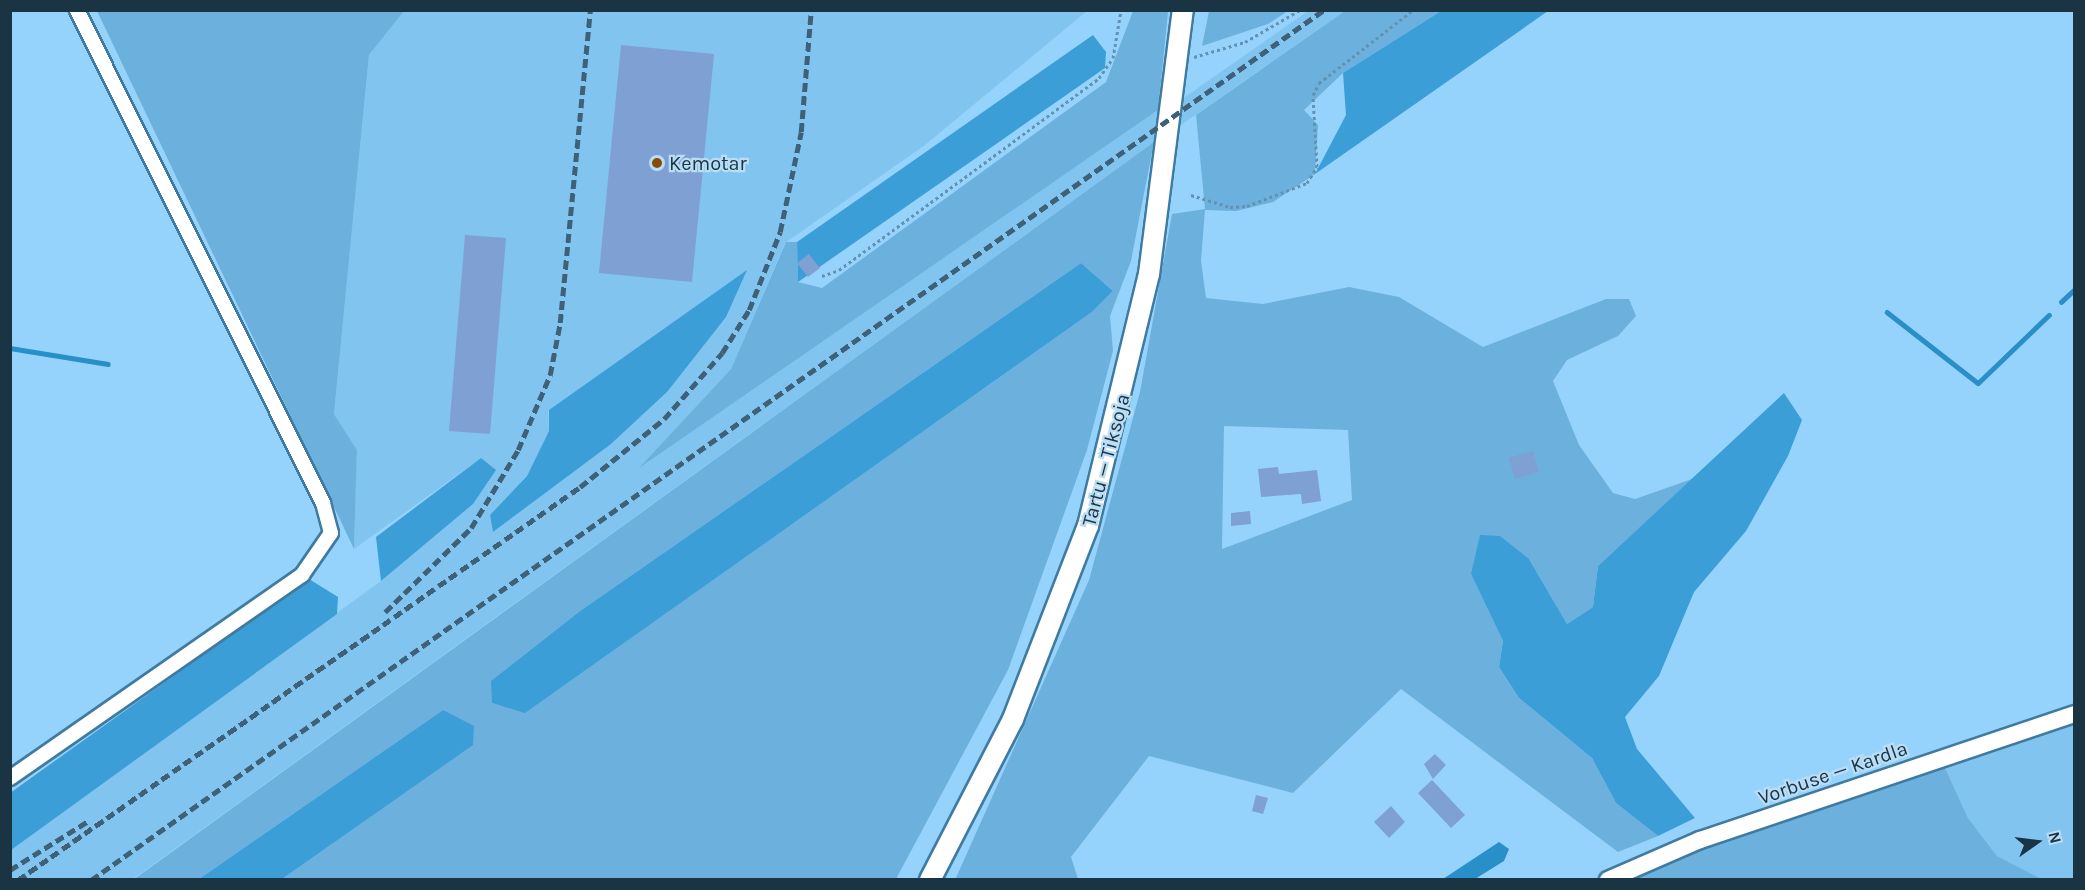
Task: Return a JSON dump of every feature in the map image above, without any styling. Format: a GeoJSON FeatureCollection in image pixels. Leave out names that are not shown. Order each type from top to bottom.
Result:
{"type":"FeatureCollection","features":[{"type":"Feature","properties":{"kind":"main road","name":"Tartu — Tiksoja"},"geometry":{"type":"LineString","coordinates":[[930,879],[1013,719],[1088,526],[1141,318],[1178,60],[1182,10]]}},
{"type":"Feature","properties":{"kind":"street"},"geometry":{"type":"LineString","coordinates":[[10,778],[302,576],[331,533],[323,503],[77,10]]}},
{"type":"Feature","properties":{"kind":"street","name":"Vorbuse — Kardla"},"geometry":{"type":"LineString","coordinates":[[1608,879],[1700,840],[2074,714]]}},
{"type":"Feature","properties":{"kind":"path"},"geometry":{"type":"LineString","coordinates":[[822,276],[849,263],[1100,78],[1113,58],[1121,10]]}},
{"type":"Feature","properties":{"kind":"path"},"geometry":{"type":"LineString","coordinates":[[1178,60],[1245,42],[1300,10]]}},
{"type":"Feature","properties":{"kind":"path"},"geometry":{"type":"LineString","coordinates":[[1191,195],[1230,207],[1247,206],[1307,183],[1317,167],[1313,95],[1319,83],[1413,10]]}},
{"type":"Feature","properties":{"kind":"shaded area"},"geometry":{"type":"Polygon","coordinates":[[[1209,10],[1288,11],[1268,24],[1202,46],[1209,10]]]}},
{"type":"Feature","properties":{"kind":"shaded area"},"geometry":{"type":"Polygon","coordinates":[[[97,11],[404,11],[369,55],[334,414],[357,450],[354,549],[97,11]]]}},
{"type":"Feature","properties":{"kind":"shaded area"},"geometry":{"type":"Polygon","coordinates":[[[404,11],[1087,11],[925,145],[785,243],[731,369],[642,465],[1158,110],[1154,142],[133,879],[11,879],[10,850],[381,581],[473,504],[481,458],[354,549],[357,450],[334,414],[369,55],[404,11]],[[746,271],[548,411],[549,431],[527,476],[490,515],[493,532],[611,444],[667,392],[746,271]]]}},
{"type":"Feature","properties":{"kind":"shaded area"},"geometry":{"type":"Polygon","coordinates":[[[1133,11],[1168,12],[1158,110],[639,468],[731,369],[786,242],[797,242],[798,282],[822,288],[1106,82],[1133,11]]]}},
{"type":"Feature","properties":{"kind":"shaded area"},"geometry":{"type":"Polygon","coordinates":[[[1308,11],[1345,11],[1181,125],[1182,99],[1308,11]]]}},
{"type":"Feature","properties":{"kind":"shaded area"},"geometry":{"type":"Polygon","coordinates":[[[1345,11],[1441,11],[1343,73],[1304,110],[1318,125],[1315,174],[1273,202],[1236,211],[1205,210],[1201,261],[1206,298],[1263,304],[1349,287],[1399,297],[1483,347],[1606,299],[1629,299],[1636,316],[1618,336],[1567,360],[1553,381],[1579,445],[1613,493],[1635,499],[1692,479],[1598,566],[1593,607],[1567,624],[1529,559],[1471,574],[1503,641],[1499,667],[1519,698],[1592,758],[1616,803],[1658,836],[1618,852],[1401,689],[1293,793],[1149,756],[1071,857],[1078,879],[955,880],[1089,580],[1140,392],[1172,214],[1205,209],[1196,115],[1345,11]],[[1224,426],[1222,549],[1352,500],[1348,430],[1224,426]]]}},
{"type":"Feature","properties":{"kind":"shaded area"},"geometry":{"type":"Polygon","coordinates":[[[1441,11],[1548,11],[1315,174],[1346,115],[1343,73],[1441,11]]]}},
{"type":"Feature","properties":{"kind":"shaded area"},"geometry":{"type":"Polygon","coordinates":[[[1093,35],[1106,52],[1105,68],[798,282],[797,242],[1093,35]]]}},
{"type":"Feature","properties":{"kind":"shaded area"},"geometry":{"type":"Polygon","coordinates":[[[1154,142],[1131,261],[1110,316],[1113,351],[1087,450],[1008,670],[896,879],[282,879],[472,745],[443,710],[199,879],[133,880],[1154,142]],[[1081,263],[583,609],[492,703],[526,712],[1092,312],[1113,291],[1081,263]]]}},
{"type":"Feature","properties":{"kind":"shaded area"},"geometry":{"type":"Polygon","coordinates":[[[1081,263],[1113,291],[1092,312],[525,713],[492,703],[491,681],[583,609],[1081,263]]]}},
{"type":"Feature","properties":{"kind":"shaded area"},"geometry":{"type":"Polygon","coordinates":[[[747,270],[726,317],[667,392],[611,444],[493,532],[490,515],[527,476],[549,431],[549,410],[747,270]]]}},
{"type":"Feature","properties":{"kind":"shaded area"},"geometry":{"type":"Polygon","coordinates":[[[1784,393],[1802,420],[1788,456],[1746,531],[1694,592],[1659,676],[1625,717],[1637,749],[1695,818],[1658,836],[1616,803],[1592,758],[1519,698],[1499,667],[1503,641],[1471,574],[1480,535],[1500,536],[1529,559],[1567,624],[1593,607],[1598,566],[1784,393]]]}},
{"type":"Feature","properties":{"kind":"shaded area"},"geometry":{"type":"Polygon","coordinates":[[[481,458],[496,470],[473,504],[381,581],[376,537],[481,458]]]}},
{"type":"Feature","properties":{"kind":"shaded area"},"geometry":{"type":"Polygon","coordinates":[[[309,579],[338,597],[337,614],[11,850],[10,793],[309,579]]]}},
{"type":"Feature","properties":{"kind":"shaded area"},"geometry":{"type":"Polygon","coordinates":[[[443,710],[474,726],[473,745],[282,879],[199,879],[443,710]]]}},
{"type":"Feature","properties":{"kind":"shaded area"},"geometry":{"type":"Polygon","coordinates":[[[2074,714],[2074,879],[2042,879],[1997,856],[1968,818],[1941,759],[2074,714]]]}},
{"type":"Feature","properties":{"kind":"shaded area"},"geometry":{"type":"Polygon","coordinates":[[[1941,759],[1968,818],[1997,856],[2042,879],[1608,880],[1941,759]]]}},
{"type":"Feature","properties":{"kind":"shaded area"},"geometry":{"type":"Polygon","coordinates":[[[1499,842],[1509,849],[1504,861],[1475,879],[1443,879],[1499,842]]]}},
{"type":"Feature","properties":{"kind":"building","name":"Kemotar"},"geometry":{"type":"Polygon","coordinates":[[[621,45],[714,54],[692,282],[599,273],[621,45]]]}},
{"type":"Feature","properties":{"kind":"building"},"geometry":{"type":"Polygon","coordinates":[[[465,235],[506,238],[490,434],[449,431],[465,235]]]}},
{"type":"Feature","properties":{"kind":"building"},"geometry":{"type":"Polygon","coordinates":[[[809,254],[820,268],[808,277],[797,263],[809,254]]]}},
{"type":"Feature","properties":{"kind":"building"},"geometry":{"type":"Polygon","coordinates":[[[1533,451],[1539,472],[1515,479],[1509,458],[1533,451]]]}},
{"type":"Feature","properties":{"kind":"building"},"geometry":{"type":"Polygon","coordinates":[[[1278,467],[1279,474],[1317,470],[1321,501],[1302,504],[1301,494],[1261,497],[1258,469],[1278,467]]]}},
{"type":"Feature","properties":{"kind":"building"},"geometry":{"type":"Polygon","coordinates":[[[1250,511],[1251,524],[1231,526],[1231,513],[1250,511]]]}},
{"type":"Feature","properties":{"kind":"building"},"geometry":{"type":"Polygon","coordinates":[[[1435,754],[1446,765],[1433,779],[1424,764],[1435,754]]]}},
{"type":"Feature","properties":{"kind":"building"},"geometry":{"type":"Polygon","coordinates":[[[1432,780],[1465,815],[1451,828],[1418,793],[1432,780]]]}},
{"type":"Feature","properties":{"kind":"building"},"geometry":{"type":"Polygon","coordinates":[[[1256,795],[1268,798],[1263,814],[1252,811],[1256,795]]]}},
{"type":"Feature","properties":{"kind":"building"},"geometry":{"type":"Polygon","coordinates":[[[1391,806],[1405,822],[1389,838],[1374,822],[1391,806]]]}},
{"type":"Feature","properties":{"kind":"waterway"},"geometry":{"type":"LineString","coordinates":[[2061,302],[2074,290]]}},
{"type":"Feature","properties":{"kind":"waterway"},"geometry":{"type":"LineString","coordinates":[[1887,312],[1978,383],[2049,315]]}},
{"type":"Feature","properties":{"kind":"waterway"},"geometry":{"type":"LineString","coordinates":[[10,348],[108,364]]}},
{"type":"Feature","properties":{"kind":"railway"},"geometry":{"type":"LineString","coordinates":[[385,612],[471,528],[518,450],[550,375],[560,323],[590,10]]}},
{"type":"Feature","properties":{"kind":"railway"},"geometry":{"type":"LineString","coordinates":[[18,880],[580,487],[664,419],[722,353],[749,310],[780,232],[801,132],[811,10]]}},
{"type":"Feature","properties":{"kind":"railway"},"geometry":{"type":"LineString","coordinates":[[91,880],[1324,10]]}},
{"type":"Feature","properties":{"kind":"railway"},"geometry":{"type":"LineString","coordinates":[[10,870],[88,821]]}},
{"type":"Feature","properties":{"kind":"place","name":"Kemotar"},"geometry":{"type":"Point","coordinates":[657,163]}}]}
